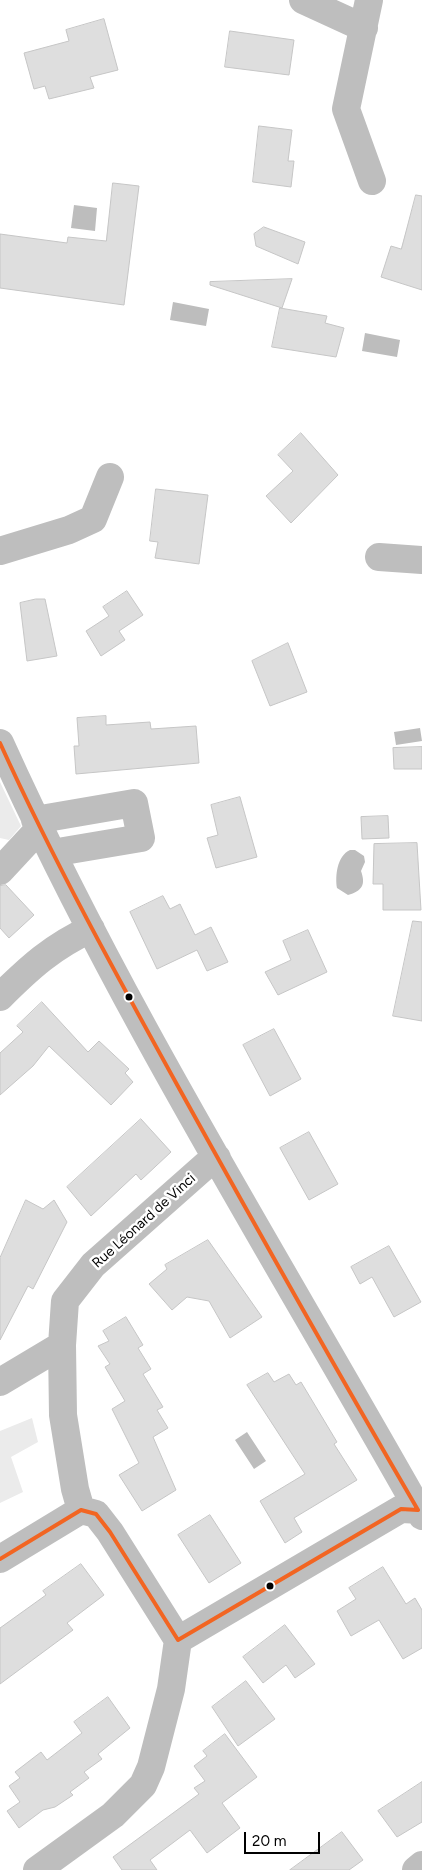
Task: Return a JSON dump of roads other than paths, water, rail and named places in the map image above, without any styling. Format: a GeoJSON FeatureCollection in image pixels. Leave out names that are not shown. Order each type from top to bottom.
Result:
{"type":"FeatureCollection","features":[{"type":"Feature","properties":{"kind":"street"},"geometry":{"type":"LineString","coordinates":[[303,0],[364,28]]}},
{"type":"Feature","properties":{"kind":"street"},"geometry":{"type":"LineString","coordinates":[[369,0],[346,109],[372,181]]}},
{"type":"Feature","properties":{"kind":"street"},"geometry":{"type":"LineString","coordinates":[[0,551],[69,530],[93,519],[110,477]]}},
{"type":"Feature","properties":{"kind":"street"},"geometry":{"type":"LineString","coordinates":[[379,557],[422,560]]}},
{"type":"Feature","properties":{"kind":"street"},"geometry":{"type":"LineString","coordinates":[[0,743],[37,824],[91,930],[295,1298],[421,1512]]}},
{"type":"Feature","properties":{"kind":"street"},"geometry":{"type":"LineString","coordinates":[[0,871],[37,824],[134,804],[141,838],[52,853]]}},
{"type":"Feature","properties":{"kind":"street"},"geometry":{"type":"LineString","coordinates":[[0,997],[26,971],[61,944],[91,930]]}},
{"type":"Feature","properties":{"kind":"street","name":"Rue Léonard de Vinci"},"geometry":{"type":"LineString","coordinates":[[81,1510],[75,1489],[63,1415],[62,1345],[65,1302],[93,1265],[217,1158]]}},
{"type":"Feature","properties":{"kind":"street"},"geometry":{"type":"LineString","coordinates":[[0,1382],[62,1345]]}},
{"type":"Feature","properties":{"kind":"street"},"geometry":{"type":"LineString","coordinates":[[178,1640],[401,1509],[421,1512]]}},
{"type":"Feature","properties":{"kind":"street"},"geometry":{"type":"LineString","coordinates":[[0,1559],[81,1510],[96,1514],[110,1532],[178,1640],[171,1689],[151,1767],[143,1785],[113,1815],[37,1870]]}},
{"type":"Feature","properties":{"kind":"street"},"geometry":{"type":"LineString","coordinates":[[416,1870],[422,1865]]}}]}
